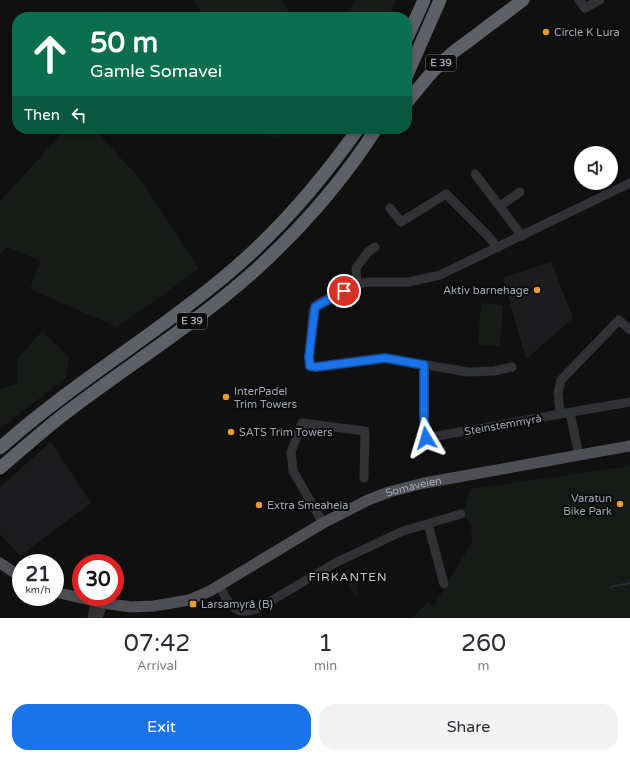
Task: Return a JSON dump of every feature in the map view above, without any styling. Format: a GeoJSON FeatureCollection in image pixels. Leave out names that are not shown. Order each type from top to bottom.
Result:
{"type":"FeatureCollection","features":[{"type":"Feature","properties":{"kind":"highway"},"geometry":{"type":"LineString","coordinates":[[412,27],[424,0]]}},
{"type":"Feature","properties":{"kind":"highway","name":"E 39"},"geometry":{"type":"LineString","coordinates":[[412,64],[440,0]]}},
{"type":"Feature","properties":{"kind":"highway","name":"E 39"},"geometry":{"type":"LineString","coordinates":[[412,96],[432,72],[451,54],[523,0]]}},
{"type":"Feature","properties":{"kind":"highway","name":"E 39"},"geometry":{"type":"LineString","coordinates":[[0,448],[48,406],[180,312],[251,254],[305,199],[354,134]]}},
{"type":"Feature","properties":{"kind":"highway","name":"E 39"},"geometry":{"type":"LineString","coordinates":[[0,468],[58,419],[193,321],[260,266],[314,212],[373,134]]}},
{"type":"Feature","properties":{"kind":"highway","name":"E 39"},"geometry":{"type":"LineString","coordinates":[[362,150],[378,134]]}},
{"type":"Feature","properties":{"kind":"main road","name":"Somaveien"},"geometry":{"type":"LineString","coordinates":[[124,605],[131,607],[173,604],[189,600],[210,591],[323,523],[368,500],[389,492],[424,483],[630,446]]}},
{"type":"Feature","properties":{"kind":"main road"},"geometry":{"type":"LineString","coordinates":[[0,563],[12,570]]}},
{"type":"Feature","properties":{"kind":"main road","name":"Somaveien"},"geometry":{"type":"LineString","coordinates":[[124,598],[137,600],[156,599],[191,593],[219,585]]}},
{"type":"Feature","properties":{"kind":"street"},"geometry":{"type":"LineString","coordinates":[[579,0],[585,8],[600,0]]}},
{"type":"Feature","properties":{"kind":"street"},"geometry":{"type":"LineString","coordinates":[[476,174],[522,236]]}},
{"type":"Feature","properties":{"kind":"street"},"geometry":{"type":"LineString","coordinates":[[512,367],[479,373],[385,358],[316,367],[310,366],[309,357],[315,307],[357,284],[369,282],[409,282],[424,280],[440,275],[629,185]]}},
{"type":"Feature","properties":{"kind":"street"},"geometry":{"type":"LineString","coordinates":[[500,206],[520,192]]}},
{"type":"Feature","properties":{"kind":"street"},"geometry":{"type":"LineString","coordinates":[[390,208],[401,222],[446,194],[489,237],[497,248]]}},
{"type":"Feature","properties":{"kind":"street"},"geometry":{"type":"LineString","coordinates":[[357,284],[356,268],[368,252],[375,247]]}},
{"type":"Feature","properties":{"kind":"street"},"geometry":{"type":"LineString","coordinates":[[560,414],[558,393],[561,380],[619,320],[630,330]]}},
{"type":"Feature","properties":{"kind":"street","name":"Steinstemmyrå"},"geometry":{"type":"LineString","coordinates":[[424,365],[425,435],[428,438],[630,402]]}},
{"type":"Feature","properties":{"kind":"street"},"geometry":{"type":"LineString","coordinates":[[570,413],[579,455]]}},
{"type":"Feature","properties":{"kind":"street"},"geometry":{"type":"LineString","coordinates":[[323,523],[293,472],[291,452],[302,423],[365,431],[364,478]]}},
{"type":"Feature","properties":{"kind":"street"},"geometry":{"type":"LineString","coordinates":[[219,585],[230,607],[237,616],[250,616],[259,608],[335,563],[398,533],[461,514]]}},
{"type":"Feature","properties":{"kind":"street"},"geometry":{"type":"LineString","coordinates":[[428,524],[444,584]]}},
{"type":"Feature","properties":{"kind":"street"},"geometry":{"type":"LineString","coordinates":[[92,618],[97,606]]}},
{"type":"Feature","properties":{"kind":"street"},"geometry":{"type":"LineString","coordinates":[[98,618],[99,606]]}},
{"type":"Feature","properties":{"kind":"shaded area"},"geometry":{"type":"Polygon","coordinates":[[[194,0],[281,0],[290,12],[200,12],[194,0]]]}},
{"type":"Feature","properties":{"kind":"shaded area"},"geometry":{"type":"Polygon","coordinates":[[[356,0],[396,0],[391,12],[347,12],[356,0]]]}},
{"type":"Feature","properties":{"kind":"shaded area"},"geometry":{"type":"Polygon","coordinates":[[[61,134],[99,134],[141,180],[199,269],[117,327],[30,289],[40,261],[8,247],[0,254],[0,201],[61,134]]]}},
{"type":"Feature","properties":{"kind":"shaded area"},"geometry":{"type":"Polygon","coordinates":[[[260,134],[283,134],[278,138],[260,134]]]}},
{"type":"Feature","properties":{"kind":"shaded area"},"geometry":{"type":"Polygon","coordinates":[[[551,262],[573,318],[526,359],[503,278],[551,262]]]}},
{"type":"Feature","properties":{"kind":"shaded area"},"geometry":{"type":"Polygon","coordinates":[[[481,303],[503,305],[500,346],[478,345],[481,303]]]}},
{"type":"Feature","properties":{"kind":"shaded area"},"geometry":{"type":"Polygon","coordinates":[[[42,331],[69,357],[67,377],[0,429],[0,389],[17,384],[17,359],[42,331]]]}},
{"type":"Feature","properties":{"kind":"shaded area"},"geometry":{"type":"Polygon","coordinates":[[[51,442],[91,503],[23,554],[18,554],[0,534],[0,487],[51,442]]]}},
{"type":"Feature","properties":{"kind":"shaded area"},"geometry":{"type":"Polygon","coordinates":[[[630,466],[630,618],[413,618],[427,602],[433,607],[472,542],[471,525],[463,514],[470,489],[630,466]]]}},
{"type":"Feature","properties":{"kind":"shaded area"},"geometry":{"type":"Polygon","coordinates":[[[349,569],[357,584],[357,596],[355,596],[342,572],[349,569]]]}},
{"type":"Feature","properties":{"kind":"waterway"},"geometry":{"type":"LineString","coordinates":[[610,587],[630,583]]}},
{"type":"Feature","properties":{"kind":"place","name":"Circle K Lura"},"geometry":{"type":"Point","coordinates":[546,32]}},
{"type":"Feature","properties":{"kind":"place","name":"Aktiv barnehage"},"geometry":{"type":"Point","coordinates":[537,290]}},
{"type":"Feature","properties":{"kind":"place","name":"InterPadel Trim Towers"},"geometry":{"type":"Point","coordinates":[226,397]}},
{"type":"Feature","properties":{"kind":"place","name":"SATS Trim Towers"},"geometry":{"type":"Point","coordinates":[231,432]}},
{"type":"Feature","properties":{"kind":"place","name":"Varatun Bike Park"},"geometry":{"type":"Point","coordinates":[620,504]}},
{"type":"Feature","properties":{"kind":"place","name":"Extra Smeaheia"},"geometry":{"type":"Point","coordinates":[259,505]}},
{"type":"Feature","properties":{"kind":"place","name":"Larsamyrå (B)"},"geometry":{"type":"Point","coordinates":[193,604]}},
{"type":"Feature","properties":{"kind":"district","name":"FIRKANTEN"},"geometry":{"type":"Point","coordinates":[348,577]}},
{"type":"Feature","properties":{"kind":"route"},"geometry":{"type":"LineString","coordinates":[[344,291],[319,303],[315,307],[313,312],[309,357],[310,366],[316,367],[385,358],[424,365],[424,418],[426,438]]}}]}
